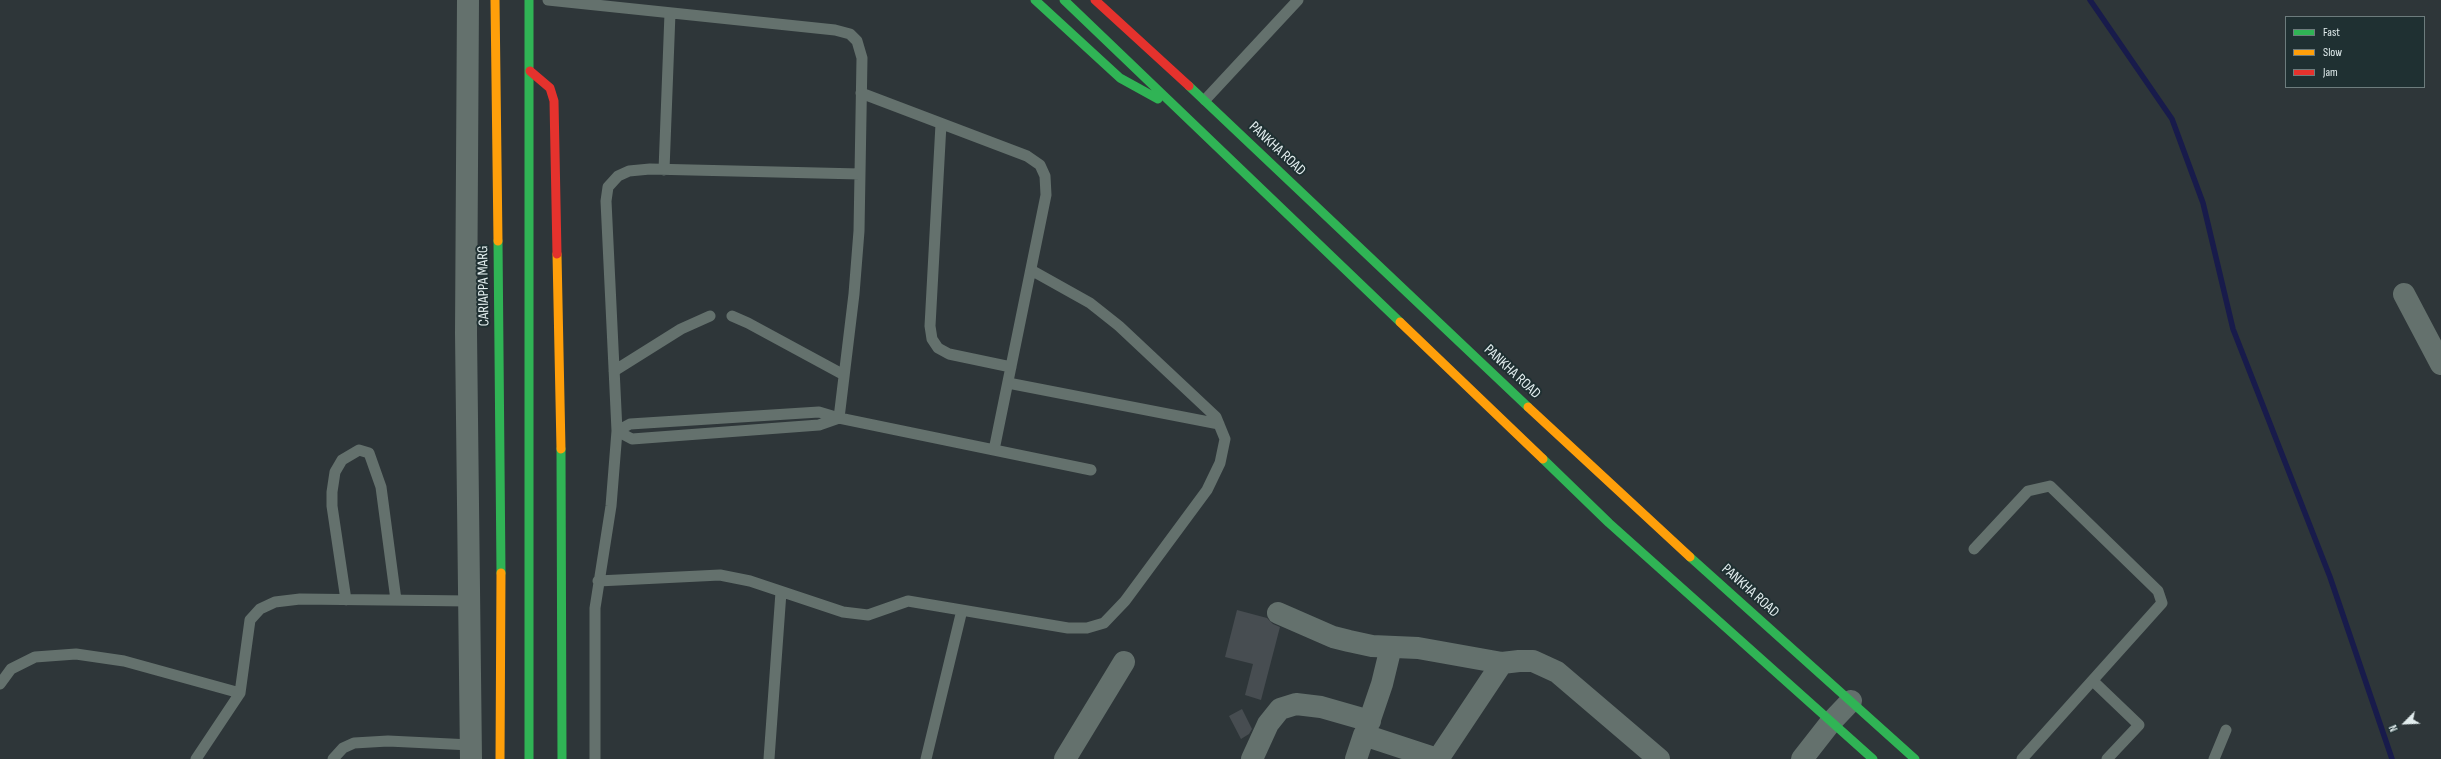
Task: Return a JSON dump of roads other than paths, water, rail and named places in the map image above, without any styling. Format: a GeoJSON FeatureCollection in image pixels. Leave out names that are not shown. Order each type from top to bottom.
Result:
{"type":"FeatureCollection","features":[{"type":"Feature","properties":{"kind":"main road","name":"CARIAPPA MARG"},"geometry":{"type":"LineString","coordinates":[[495,0],[501,573],[500,759]]}},
{"type":"Feature","properties":{"kind":"main road"},"geometry":{"type":"LineString","coordinates":[[529,0],[529,759]]}},
{"type":"Feature","properties":{"kind":"main road"},"geometry":{"type":"LineString","coordinates":[[1035,0],[1120,78],[1180,111]]}},
{"type":"Feature","properties":{"kind":"main road"},"geometry":{"type":"LineString","coordinates":[[1064,0],[1128,59],[1180,111],[1609,523],[1873,759]]}},
{"type":"Feature","properties":{"kind":"main road","name":"PANKHA ROAD"},"geometry":{"type":"LineString","coordinates":[[1095,0],[1205,100],[1629,502],[1915,759]]}},
{"type":"Feature","properties":{"kind":"main road"},"geometry":{"type":"LineString","coordinates":[[530,71],[542,79],[550,88],[554,101],[554,193],[559,334],[562,759]]}},
{"type":"Feature","properties":{"kind":"street"},"geometry":{"type":"LineString","coordinates":[[468,0],[466,333],[471,752]]}},
{"type":"Feature","properties":{"kind":"street"},"geometry":{"type":"LineString","coordinates":[[2404,294],[2441,364]]}},
{"type":"Feature","properties":{"kind":"street"},"geometry":{"type":"LineString","coordinates":[[1278,613],[1333,638],[1372,646],[1418,648],[1502,663],[1533,661],[1557,672],[1659,759]]}},
{"type":"Feature","properties":{"kind":"street"},"geometry":{"type":"LineString","coordinates":[[1356,759],[1367,728],[1391,647]]}},
{"type":"Feature","properties":{"kind":"street"},"geometry":{"type":"LineString","coordinates":[[1065,759],[1124,662]]}},
{"type":"Feature","properties":{"kind":"street"},"geometry":{"type":"LineString","coordinates":[[1252,759],[1268,724],[1280,709],[1296,704],[1321,707],[1437,759],[1502,663]]}},
{"type":"Feature","properties":{"kind":"street"},"geometry":{"type":"LineString","coordinates":[[1802,759],[1830,722],[1851,701]]}},
{"type":"Feature","properties":{"kind":"lane"},"geometry":{"type":"LineString","coordinates":[[548,0],[835,30],[850,34],[857,41],[862,58],[860,174],[855,286],[839,418]]}},
{"type":"Feature","properties":{"kind":"lane"},"geometry":{"type":"LineString","coordinates":[[1205,100],[1298,0]]}},
{"type":"Feature","properties":{"kind":"lane"},"geometry":{"type":"LineString","coordinates":[[664,170],[670,13]]}},
{"type":"Feature","properties":{"kind":"lane"},"geometry":{"type":"LineString","coordinates":[[861,93],[1027,156],[1040,165],[1045,176],[1046,195],[994,450]]}},
{"type":"Feature","properties":{"kind":"lane"},"geometry":{"type":"LineString","coordinates":[[941,124],[930,326],[932,339],[938,348],[949,354],[1011,366]]}},
{"type":"Feature","properties":{"kind":"lane"},"geometry":{"type":"LineString","coordinates":[[595,759],[595,608],[598,581],[611,506],[616,432],[606,200],[608,187],[618,176],[630,171],[664,170],[860,174]]}},
{"type":"Feature","properties":{"kind":"lane"},"geometry":{"type":"LineString","coordinates":[[598,581],[720,575],[750,581],[843,612],[868,615],[908,601],[1068,628],[1087,628],[1104,623],[1125,601],[1207,490],[1220,463],[1225,439],[1216,417],[1119,326],[1090,303],[1031,270]]}},
{"type":"Feature","properties":{"kind":"lane"},"geometry":{"type":"LineString","coordinates":[[614,371],[680,329],[710,316]]}},
{"type":"Feature","properties":{"kind":"lane"},"geometry":{"type":"LineString","coordinates":[[732,316],[748,323],[844,375]]}},
{"type":"Feature","properties":{"kind":"lane"},"geometry":{"type":"LineString","coordinates":[[1008,383],[1219,424]]}},
{"type":"Feature","properties":{"kind":"lane"},"geometry":{"type":"LineString","coordinates":[[616,432],[630,424],[819,412],[839,418],[1091,470]]}},
{"type":"Feature","properties":{"kind":"lane"},"geometry":{"type":"LineString","coordinates":[[616,432],[632,439],[819,425],[839,418]]}},
{"type":"Feature","properties":{"kind":"lane"},"geometry":{"type":"LineString","coordinates":[[346,600],[332,506],[332,492],[335,472],[342,460],[359,450],[369,453],[374,462],[381,487],[396,600]]}},
{"type":"Feature","properties":{"kind":"lane"},"geometry":{"type":"LineString","coordinates":[[1974,548],[2028,491],[2050,486],[2158,591],[2162,603],[2022,759]]}},
{"type":"Feature","properties":{"kind":"lane"},"geometry":{"type":"LineString","coordinates":[[769,759],[781,592]]}},
{"type":"Feature","properties":{"kind":"lane"},"geometry":{"type":"LineString","coordinates":[[196,759],[240,693],[250,620],[260,609],[275,602],[346,600],[470,601]]}},
{"type":"Feature","properties":{"kind":"lane"},"geometry":{"type":"LineString","coordinates":[[926,759],[962,610]]}},
{"type":"Feature","properties":{"kind":"lane"},"geometry":{"type":"LineString","coordinates":[[0,684],[11,669],[35,657],[76,654],[124,661],[240,693]]}},
{"type":"Feature","properties":{"kind":"lane"},"geometry":{"type":"LineString","coordinates":[[2093,681],[2139,725],[2107,759]]}},
{"type":"Feature","properties":{"kind":"lane"},"geometry":{"type":"LineString","coordinates":[[2214,759],[2226,730]]}},
{"type":"Feature","properties":{"kind":"lane"},"geometry":{"type":"LineString","coordinates":[[333,759],[343,748],[354,743],[388,741],[471,752]]}},
{"type":"Feature","properties":{"kind":"waterway"},"geometry":{"type":"LineString","coordinates":[[2090,0],[2172,119],[2203,203],[2233,329],[2330,577],[2392,759]]}}]}
